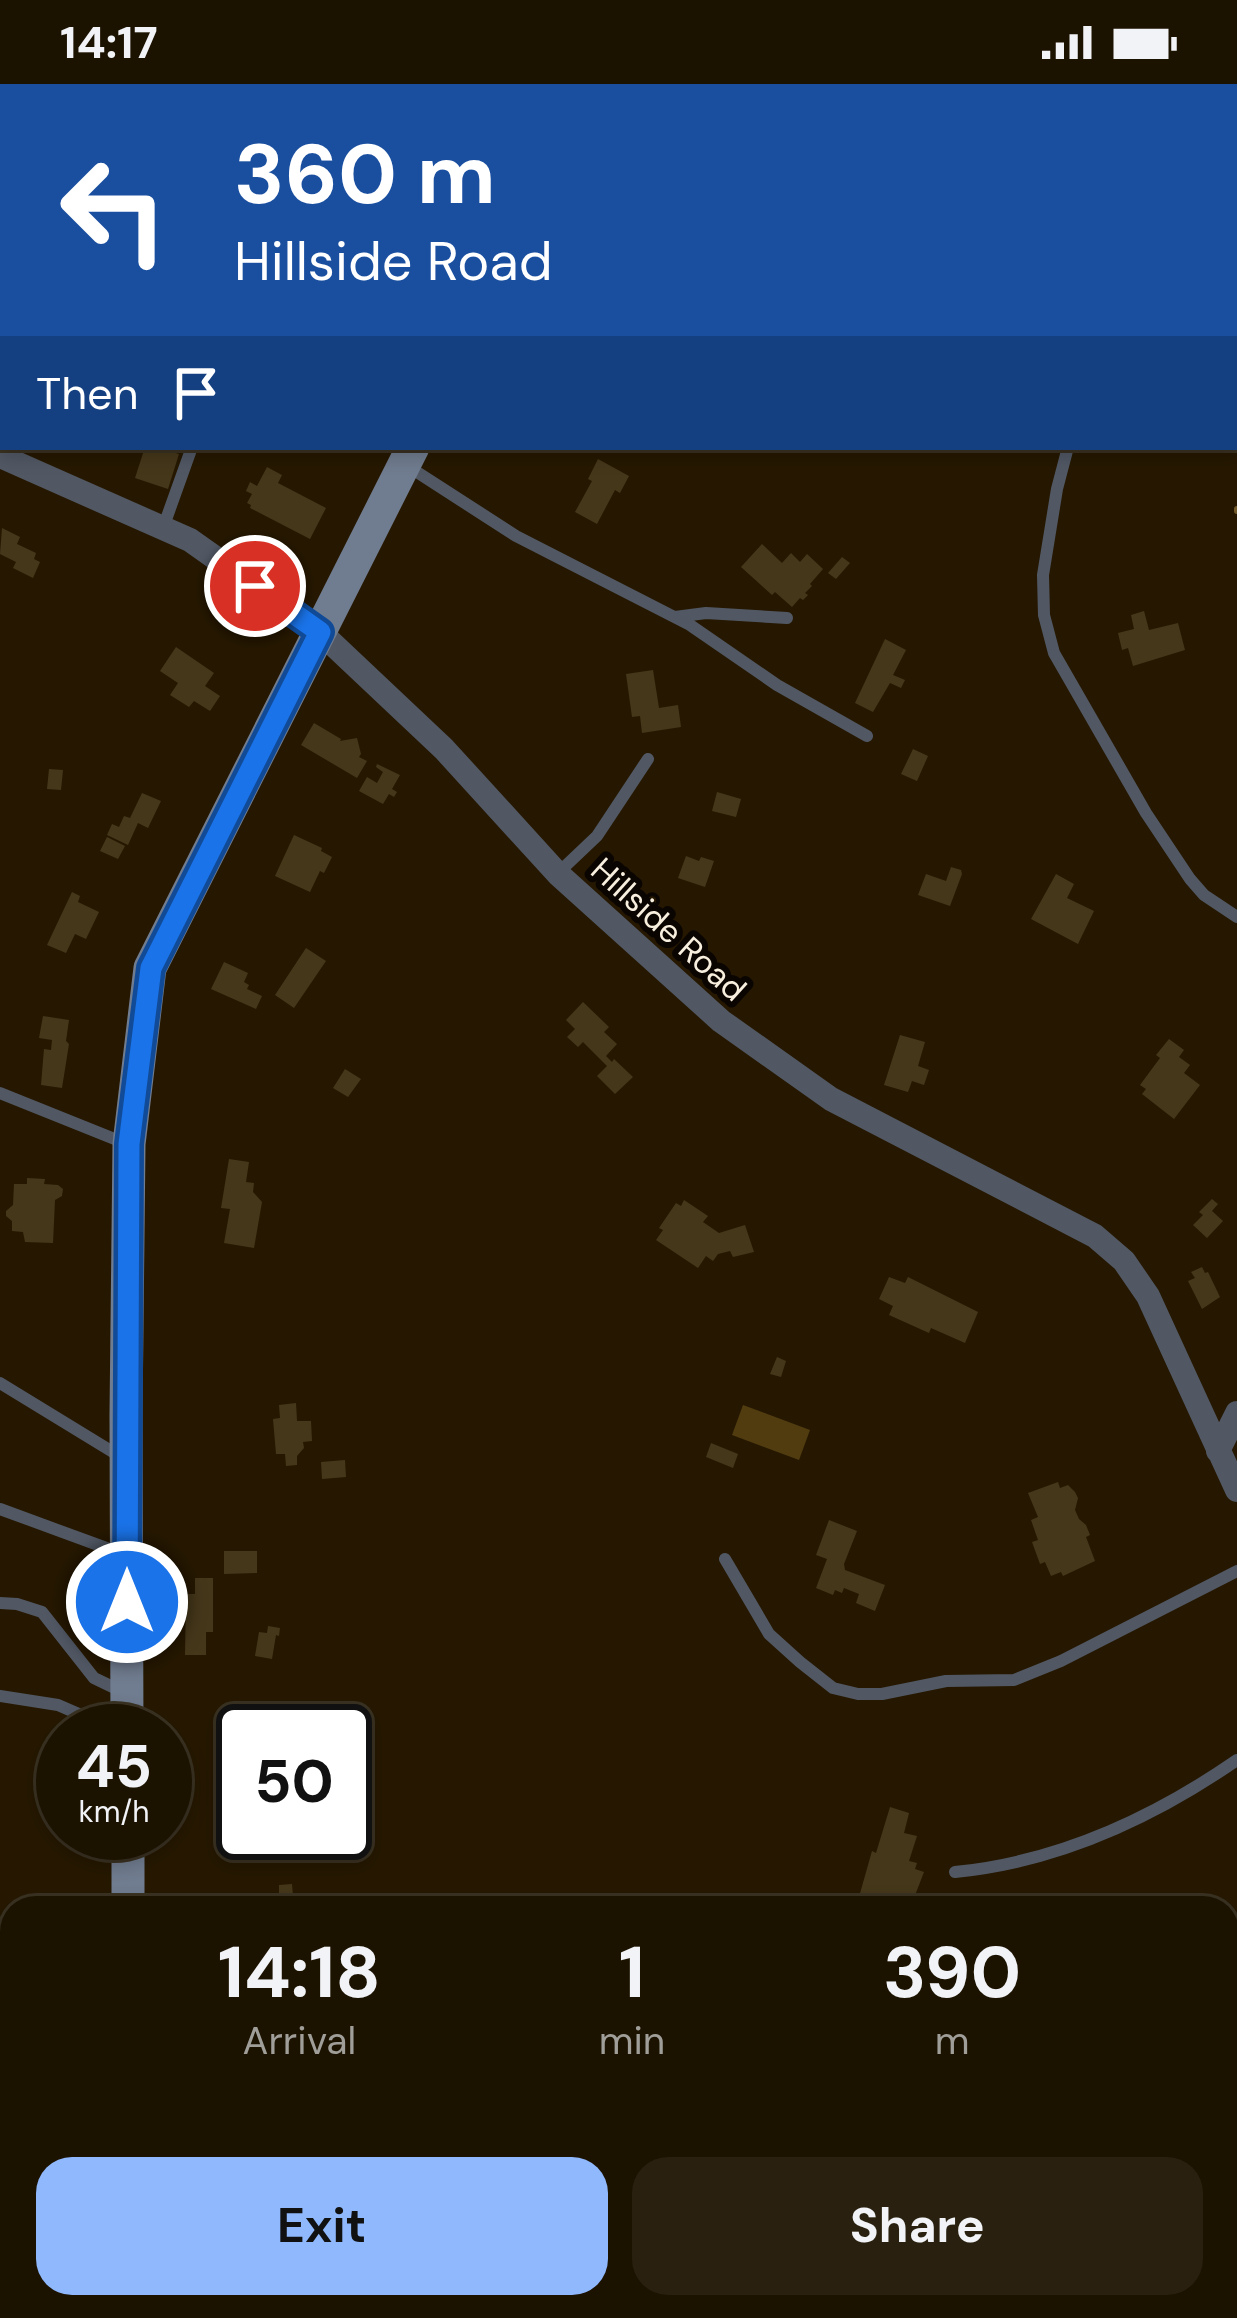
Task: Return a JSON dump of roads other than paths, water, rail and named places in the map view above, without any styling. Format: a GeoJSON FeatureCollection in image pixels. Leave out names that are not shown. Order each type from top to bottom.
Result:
{"type":"FeatureCollection","features":[{"type":"Feature","properties":{"kind":"main road"},"geometry":{"type":"LineString","coordinates":[[128,1704],[129,1144],[151,968],[409,456]]}},
{"type":"Feature","properties":{"kind":"main road"},"geometry":{"type":"LineString","coordinates":[[128,1860],[128,1896]]}},
{"type":"Feature","properties":{"kind":"street","name":"Hillside Road"},"geometry":{"type":"LineString","coordinates":[[6,454],[190,540],[320,632],[444,749],[558,874],[721,1021],[831,1099],[1095,1236],[1124,1261],[1148,1296],[1237,1490]]}},
{"type":"Feature","properties":{"kind":"street"},"geometry":{"type":"LineString","coordinates":[[1218,1451],[1237,1413]]}},
{"type":"Feature","properties":{"kind":"lane"},"geometry":{"type":"LineString","coordinates":[[163,528],[191,450]]}},
{"type":"Feature","properties":{"kind":"lane"},"geometry":{"type":"LineString","coordinates":[[1067,450],[1042,575],[1044,615],[1054,653],[1132,790],[1190,879],[1204,895],[1237,917]]}},
{"type":"Feature","properties":{"kind":"lane"},"geometry":{"type":"LineString","coordinates":[[409,456],[516,536],[674,617],[866,736]]}},
{"type":"Feature","properties":{"kind":"lane"},"geometry":{"type":"LineString","coordinates":[[674,617],[706,613],[787,619]]}},
{"type":"Feature","properties":{"kind":"lane"},"geometry":{"type":"LineString","coordinates":[[558,874],[597,836],[648,759]]}},
{"type":"Feature","properties":{"kind":"lane"},"geometry":{"type":"LineString","coordinates":[[0,1093],[129,1144]]}},
{"type":"Feature","properties":{"kind":"lane"},"geometry":{"type":"LineString","coordinates":[[0,1383],[127,1461]]}},
{"type":"Feature","properties":{"kind":"lane"},"geometry":{"type":"LineString","coordinates":[[0,1509],[127,1555]]}},
{"type":"Feature","properties":{"kind":"lane"},"geometry":{"type":"LineString","coordinates":[[724,1559],[769,1634],[833,1688],[858,1694],[946,1681],[1014,1680],[1237,1571]]}},
{"type":"Feature","properties":{"kind":"lane"},"geometry":{"type":"LineString","coordinates":[[0,1603],[42,1612],[94,1678],[128,1695]]}},
{"type":"Feature","properties":{"kind":"lane"},"geometry":{"type":"LineString","coordinates":[[0,1696],[52,1704]]}},
{"type":"Feature","properties":{"kind":"lane"},"geometry":{"type":"LineString","coordinates":[[955,1872],[996,1868],[1092,1840],[1199,1786],[1237,1760]]}}]}
